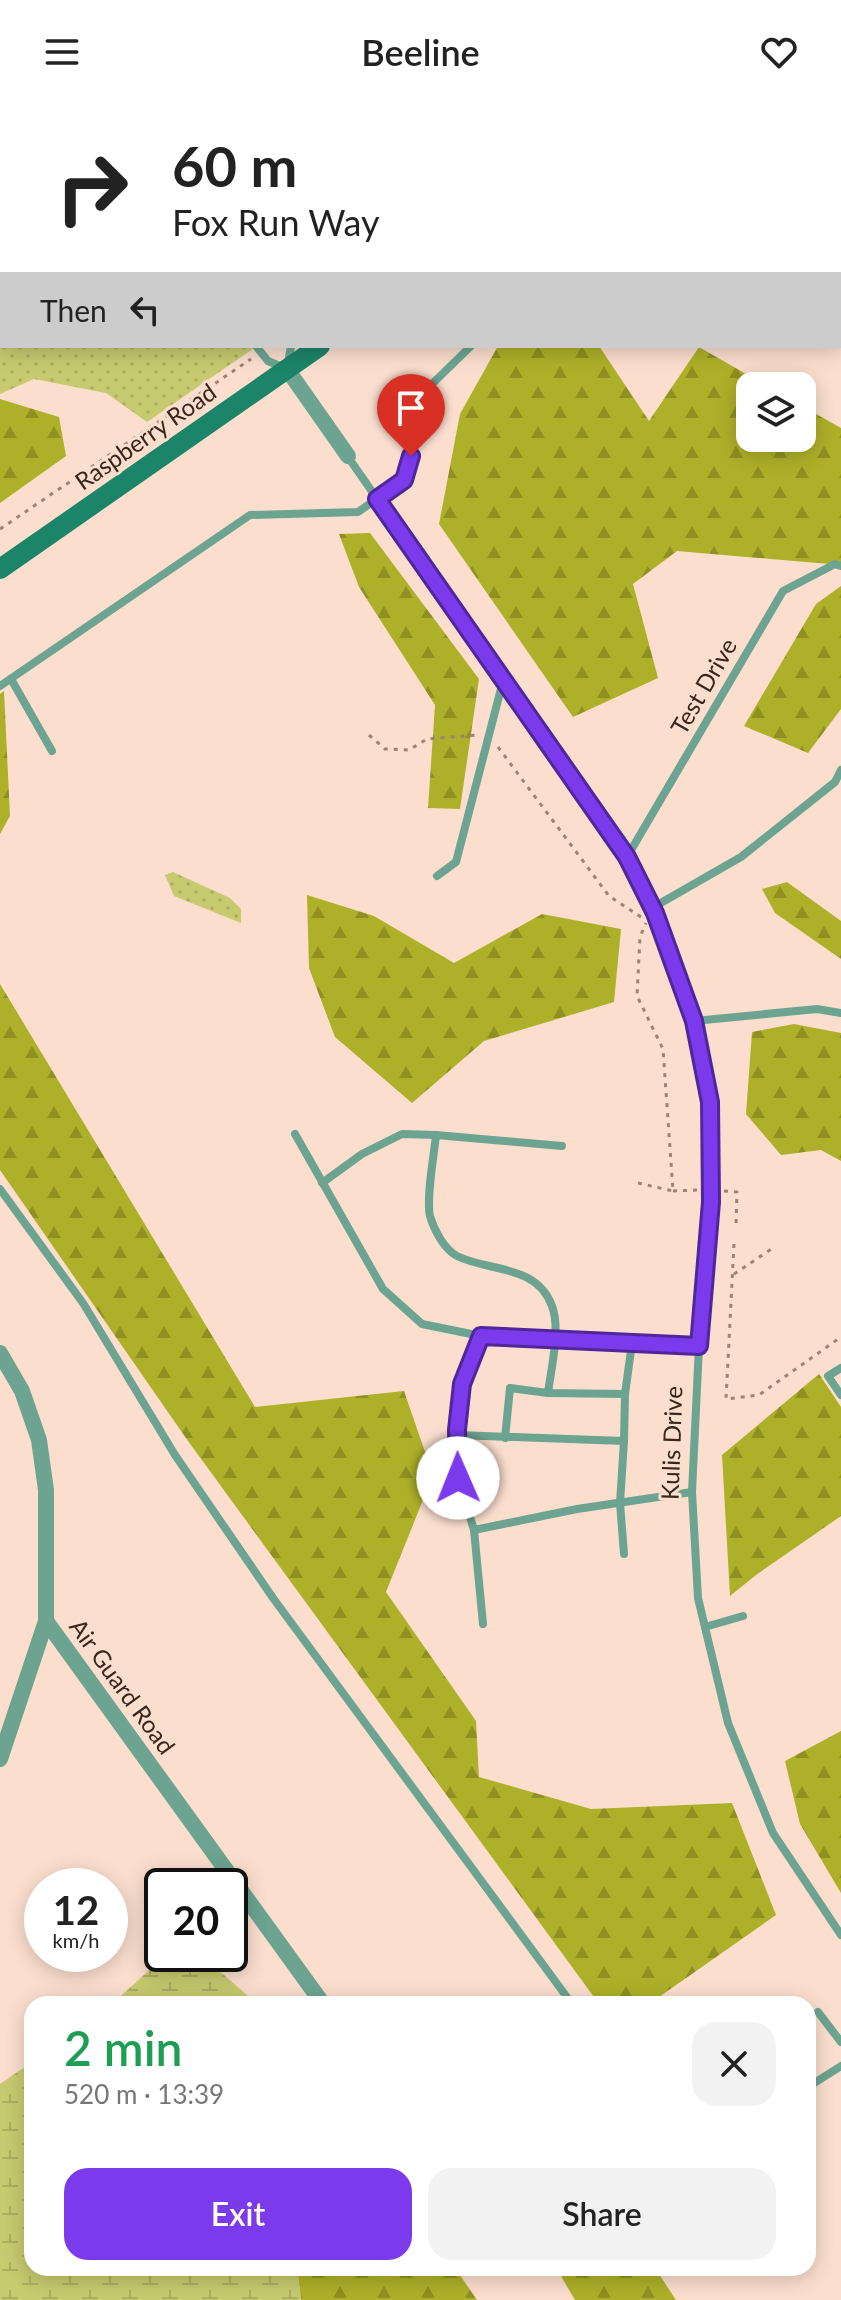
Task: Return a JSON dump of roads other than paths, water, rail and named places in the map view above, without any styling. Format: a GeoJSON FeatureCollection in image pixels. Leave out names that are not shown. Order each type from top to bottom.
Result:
{"type":"FeatureCollection","features":[{"type":"Feature","properties":{"kind":"main road","name":"Raspberry Road"},"geometry":{"type":"LineString","coordinates":[[0,569],[317,348]]}},
{"type":"Feature","properties":{"kind":"street","name":"Kulis Drive"},"geometry":{"type":"LineString","coordinates":[[287,369],[348,456]]}},
{"type":"Feature","properties":{"kind":"street","name":"Air Guard Road"},"geometry":{"type":"LineString","coordinates":[[0,1353],[22,1391],[39,1440],[46,1490],[46,1621],[317,1996]]}},
{"type":"Feature","properties":{"kind":"street"},"geometry":{"type":"LineString","coordinates":[[0,1759],[46,1621]]}},
{"type":"Feature","properties":{"kind":"lane"},"geometry":{"type":"LineString","coordinates":[[258,349],[268,361],[287,369],[291,348]]}},
{"type":"Feature","properties":{"kind":"lane"},"geometry":{"type":"LineString","coordinates":[[0,686],[250,515],[358,512],[404,480],[432,384],[469,348]]}},
{"type":"Feature","properties":{"kind":"lane","name":"Kulis Drive"},"geometry":{"type":"LineString","coordinates":[[348,456],[627,857],[652,908],[694,1021],[710,1102],[711,1202],[699,1346],[692,1492],[698,1598],[728,1723],[773,1833],[841,1935]]}},
{"type":"Feature","properties":{"kind":"lane","name":"Test Drive"},"geometry":{"type":"LineString","coordinates":[[627,857],[783,591],[835,564],[841,566]]}},
{"type":"Feature","properties":{"kind":"lane"},"geometry":{"type":"LineString","coordinates":[[11,679],[52,751]]}},
{"type":"Feature","properties":{"kind":"lane"},"geometry":{"type":"LineString","coordinates":[[437,876],[456,862],[503,681]]}},
{"type":"Feature","properties":{"kind":"lane"},"geometry":{"type":"LineString","coordinates":[[652,908],[741,857],[838,782],[841,770]]}},
{"type":"Feature","properties":{"kind":"lane"},"geometry":{"type":"LineString","coordinates":[[694,1021],[817,1009],[841,1013]]}},
{"type":"Feature","properties":{"kind":"lane"},"geometry":{"type":"LineString","coordinates":[[295,1134],[383,1289],[422,1324],[481,1336],[699,1346]]}},
{"type":"Feature","properties":{"kind":"lane"},"geometry":{"type":"LineString","coordinates":[[322,1183],[362,1154],[402,1134],[562,1146]]}},
{"type":"Feature","properties":{"kind":"lane"},"geometry":{"type":"LineString","coordinates":[[436,1135],[429,1213],[438,1237],[456,1256],[514,1271],[538,1285],[552,1307],[555,1340],[548,1393]]}},
{"type":"Feature","properties":{"kind":"lane"},"geometry":{"type":"LineString","coordinates":[[0,1189],[83,1303],[175,1455],[264,1585],[566,1996]]}},
{"type":"Feature","properties":{"kind":"lane"},"geometry":{"type":"LineString","coordinates":[[481,1336],[462,1384],[457,1435],[458,1478],[474,1530],[483,1624]]}},
{"type":"Feature","properties":{"kind":"lane"},"geometry":{"type":"LineString","coordinates":[[624,1554],[620,1503],[625,1394],[632,1343]]}},
{"type":"Feature","properties":{"kind":"lane"},"geometry":{"type":"LineString","coordinates":[[841,1368],[828,1376],[841,1395]]}},
{"type":"Feature","properties":{"kind":"lane"},"geometry":{"type":"LineString","coordinates":[[505,1438],[510,1388],[548,1393],[625,1394]]}},
{"type":"Feature","properties":{"kind":"lane"},"geometry":{"type":"LineString","coordinates":[[457,1435],[624,1441]]}},
{"type":"Feature","properties":{"kind":"lane"},"geometry":{"type":"LineString","coordinates":[[474,1530],[692,1492]]}},
{"type":"Feature","properties":{"kind":"lane"},"geometry":{"type":"LineString","coordinates":[[705,1627],[743,1616]]}},
{"type":"Feature","properties":{"kind":"lane"},"geometry":{"type":"LineString","coordinates":[[818,2012],[841,2042]]}},
{"type":"Feature","properties":{"kind":"lane"},"geometry":{"type":"LineString","coordinates":[[816,2082],[841,2066]]}}]}
